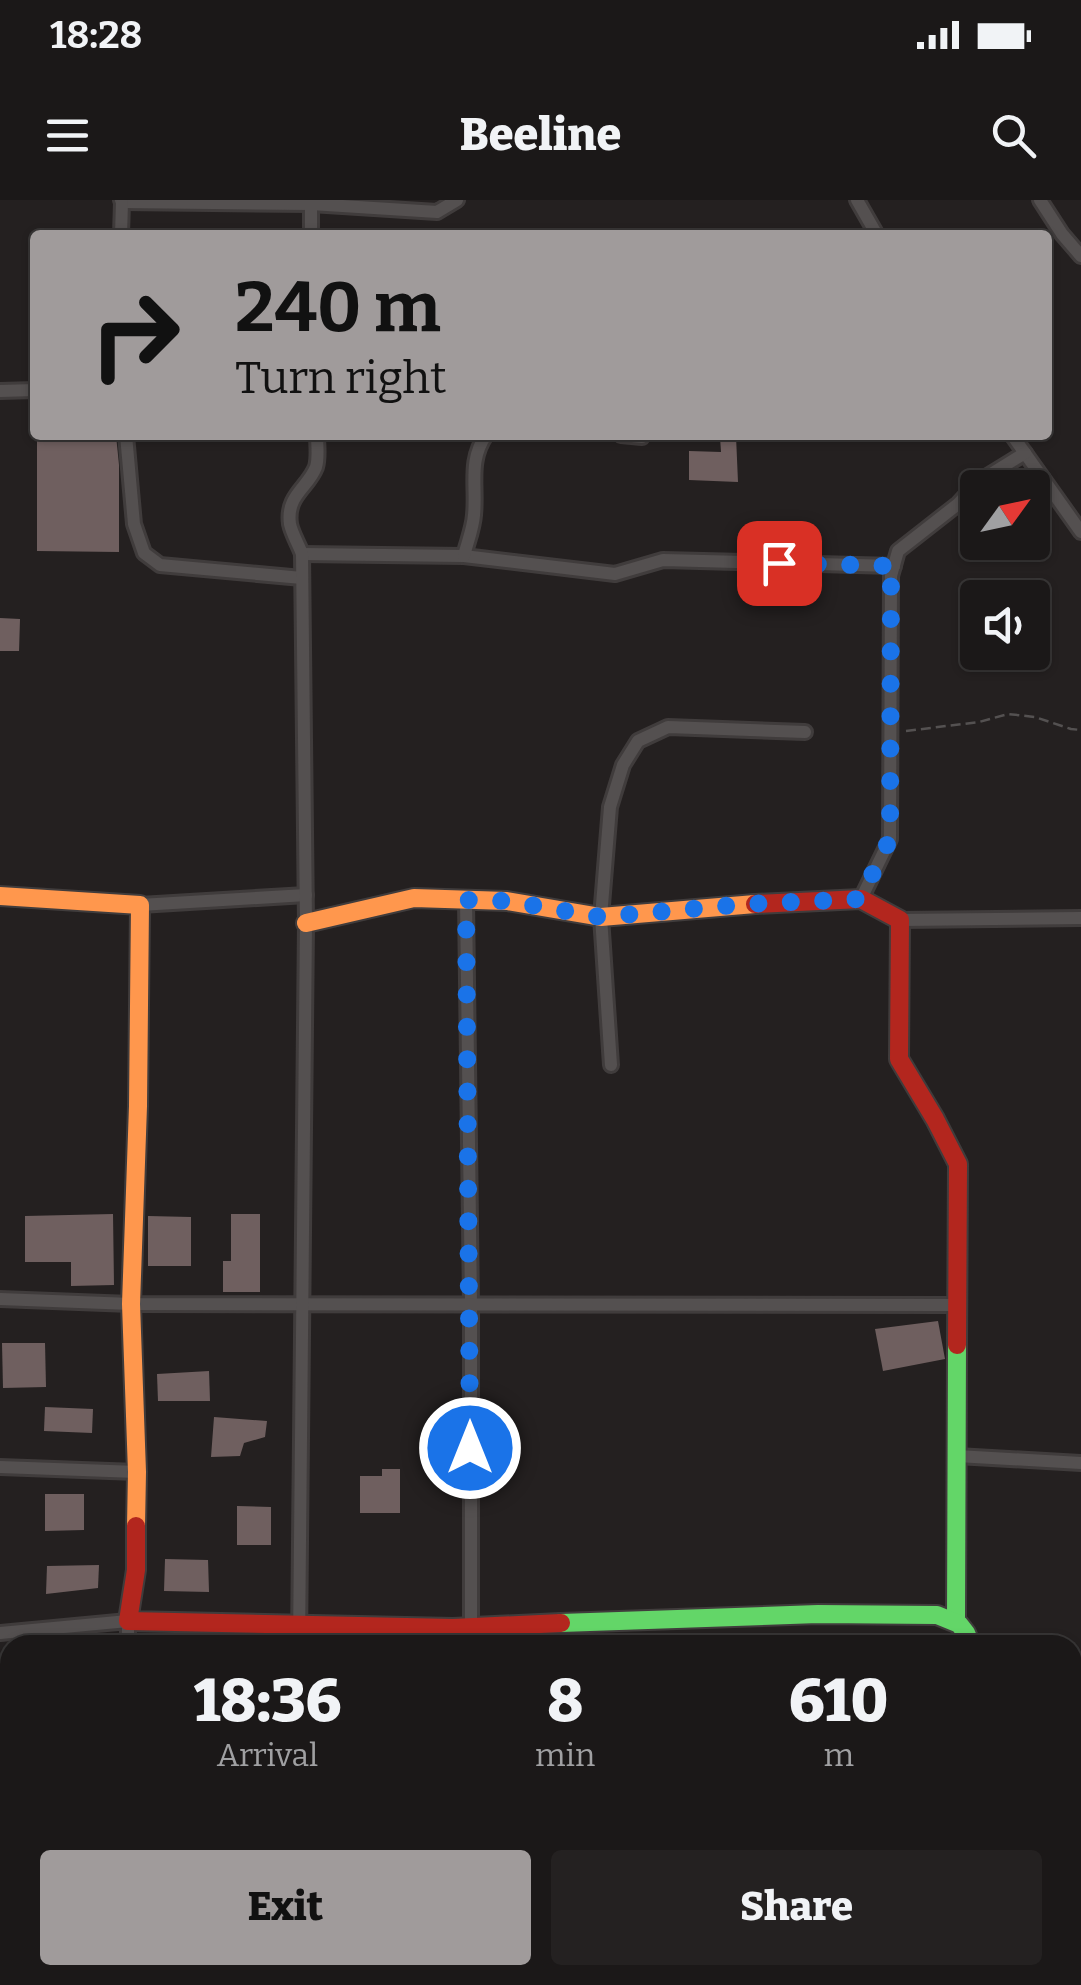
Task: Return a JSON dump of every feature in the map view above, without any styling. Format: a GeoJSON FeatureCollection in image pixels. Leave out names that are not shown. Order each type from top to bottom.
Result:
{"type":"FeatureCollection","features":[{"type":"Feature","properties":{"kind":"street"},"geometry":{"type":"LineString","coordinates":[[122,230],[122,201],[311,202],[436,212],[457,200]]}},
{"type":"Feature","properties":{"kind":"street"},"geometry":{"type":"LineString","coordinates":[[857,200],[874,230]]}},
{"type":"Feature","properties":{"kind":"street"},"geometry":{"type":"LineString","coordinates":[[1040,200],[1081,256]]}},
{"type":"Feature","properties":{"kind":"street"},"geometry":{"type":"LineString","coordinates":[[310,230],[311,202]]}},
{"type":"Feature","properties":{"kind":"street"},"geometry":{"type":"LineString","coordinates":[[0,391],[30,390]]}},
{"type":"Feature","properties":{"kind":"street"},"geometry":{"type":"LineString","coordinates":[[126,440],[134,524],[144,554],[160,564],[302,578]]}},
{"type":"Feature","properties":{"kind":"street"},"geometry":{"type":"LineString","coordinates":[[299,1635],[306,895],[302,554],[290,524],[298,490],[310,480],[318,463],[317,440]]}},
{"type":"Feature","properties":{"kind":"street"},"geometry":{"type":"LineString","coordinates":[[464,556],[474,517],[472,476],[483,440]]}},
{"type":"Feature","properties":{"kind":"street"},"geometry":{"type":"LineString","coordinates":[[1016,440],[1081,532]]}},
{"type":"Feature","properties":{"kind":"street"},"geometry":{"type":"LineString","coordinates":[[860,899],[890,839],[891,576],[898,551],[958,504],[978,482],[1025,453]]}},
{"type":"Feature","properties":{"kind":"street"},"geometry":{"type":"LineString","coordinates":[[302,554],[464,556],[616,574],[663,560],[894,566]]}},
{"type":"Feature","properties":{"kind":"street"},"geometry":{"type":"LineString","coordinates":[[612,1065],[601,917],[610,806],[623,764],[638,741],[668,727],[805,732]]}},
{"type":"Feature","properties":{"kind":"street"},"geometry":{"type":"LineString","coordinates":[[0,896],[140,906],[306,895]]}},
{"type":"Feature","properties":{"kind":"street"},"geometry":{"type":"LineString","coordinates":[[306,923],[414,898],[507,901],[601,917],[860,899],[900,920],[1081,918]]}},
{"type":"Feature","properties":{"kind":"street"},"geometry":{"type":"LineString","coordinates":[[466,900],[470,1626]]}},
{"type":"Feature","properties":{"kind":"street"},"geometry":{"type":"LineString","coordinates":[[128,1635],[136,1570],[131,1304],[140,906]]}},
{"type":"Feature","properties":{"kind":"street"},"geometry":{"type":"LineString","coordinates":[[900,920],[899,1059],[958,1164],[956,1620]]}},
{"type":"Feature","properties":{"kind":"street"},"geometry":{"type":"LineString","coordinates":[[0,1299],[303,1305],[957,1304]]}},
{"type":"Feature","properties":{"kind":"street"},"geometry":{"type":"LineString","coordinates":[[957,1456],[1081,1463]]}},
{"type":"Feature","properties":{"kind":"street"},"geometry":{"type":"LineString","coordinates":[[0,1467],[137,1472]]}},
{"type":"Feature","properties":{"kind":"street"},"geometry":{"type":"LineString","coordinates":[[0,1633],[128,1621],[453,1628],[818,1614],[937,1615],[956,1620],[968,1635]]}},
{"type":"Feature","properties":{"kind":"path"},"geometry":{"type":"LineString","coordinates":[[892,733],[979,722],[1008,714],[1081,730]]}},
{"type":"Feature","properties":{"kind":"building"},"geometry":{"type":"Polygon","coordinates":[[[37,440],[116,440],[119,552],[37,551],[37,440]]]}},
{"type":"Feature","properties":{"kind":"building"},"geometry":{"type":"Polygon","coordinates":[[[720,440],[736,440],[738,482],[689,480],[689,451],[721,452],[720,440]]]}},
{"type":"Feature","properties":{"kind":"building"},"geometry":{"type":"Polygon","coordinates":[[[0,618],[20,619],[19,651],[0,651],[0,618]]]}},
{"type":"Feature","properties":{"kind":"building"},"geometry":{"type":"Polygon","coordinates":[[[113,1214],[114,1285],[71,1286],[71,1262],[25,1262],[25,1216],[113,1214]]]}},
{"type":"Feature","properties":{"kind":"building"},"geometry":{"type":"Polygon","coordinates":[[[231,1214],[260,1214],[260,1292],[223,1292],[223,1261],[231,1261],[231,1214]]]}},
{"type":"Feature","properties":{"kind":"building"},"geometry":{"type":"Polygon","coordinates":[[[148,1216],[191,1217],[191,1266],[148,1266],[148,1216]]]}},
{"type":"Feature","properties":{"kind":"building"},"geometry":{"type":"Polygon","coordinates":[[[938,1321],[945,1359],[883,1371],[875,1329],[938,1321]]]}},
{"type":"Feature","properties":{"kind":"building"},"geometry":{"type":"Polygon","coordinates":[[[2,1343],[45,1343],[46,1387],[3,1388],[2,1343]]]}},
{"type":"Feature","properties":{"kind":"building"},"geometry":{"type":"Polygon","coordinates":[[[209,1371],[210,1401],[158,1401],[157,1374],[209,1371]]]}},
{"type":"Feature","properties":{"kind":"building"},"geometry":{"type":"Polygon","coordinates":[[[45,1407],[93,1409],[92,1433],[44,1431],[45,1407]]]}},
{"type":"Feature","properties":{"kind":"building"},"geometry":{"type":"Polygon","coordinates":[[[214,1417],[267,1421],[265,1437],[244,1443],[240,1456],[211,1457],[214,1417]]]}},
{"type":"Feature","properties":{"kind":"building"},"geometry":{"type":"Polygon","coordinates":[[[428,1418],[455,1418],[457,1450],[428,1450],[428,1418]]]}},
{"type":"Feature","properties":{"kind":"building"},"geometry":{"type":"Polygon","coordinates":[[[382,1469],[400,1469],[400,1513],[360,1513],[360,1476],[382,1476],[382,1469]]]}},
{"type":"Feature","properties":{"kind":"building"},"geometry":{"type":"Polygon","coordinates":[[[45,1494],[84,1494],[84,1530],[45,1531],[45,1494]]]}},
{"type":"Feature","properties":{"kind":"building"},"geometry":{"type":"Polygon","coordinates":[[[237,1506],[271,1507],[271,1545],[237,1545],[237,1506]]]}},
{"type":"Feature","properties":{"kind":"building"},"geometry":{"type":"Polygon","coordinates":[[[165,1559],[208,1560],[209,1592],[164,1591],[165,1559]]]}},
{"type":"Feature","properties":{"kind":"building"},"geometry":{"type":"Polygon","coordinates":[[[99,1565],[98,1588],[46,1594],[47,1566],[99,1565]]]}},
{"type":"Feature","properties":{"kind":"traffic: fast"},"geometry":{"type":"LineString","coordinates":[[956,1620],[957,1345]]}},
{"type":"Feature","properties":{"kind":"traffic: fast"},"geometry":{"type":"LineString","coordinates":[[561,1623],[818,1614],[937,1615],[959,1624],[967,1635]]}},
{"type":"Feature","properties":{"kind":"traffic: slow"},"geometry":{"type":"LineString","coordinates":[[0,896],[140,905],[131,1304],[136,1526]]}},
{"type":"Feature","properties":{"kind":"traffic: slow"},"geometry":{"type":"LineString","coordinates":[[306,923],[414,898],[507,901],[601,917],[755,904]]}},
{"type":"Feature","properties":{"kind":"traffic: jam"},"geometry":{"type":"LineString","coordinates":[[755,904],[861,899],[900,920],[899,1059],[958,1164],[957,1345]]}},
{"type":"Feature","properties":{"kind":"traffic: jam"},"geometry":{"type":"LineString","coordinates":[[136,1526],[136,1570],[128,1621],[453,1628],[561,1623]]}},
{"type":"Feature","properties":{"kind":"route"},"geometry":{"type":"LineString","coordinates":[[470,1448],[466,900],[507,901],[601,917],[860,899],[890,839],[894,566],[779,563]]}}]}
